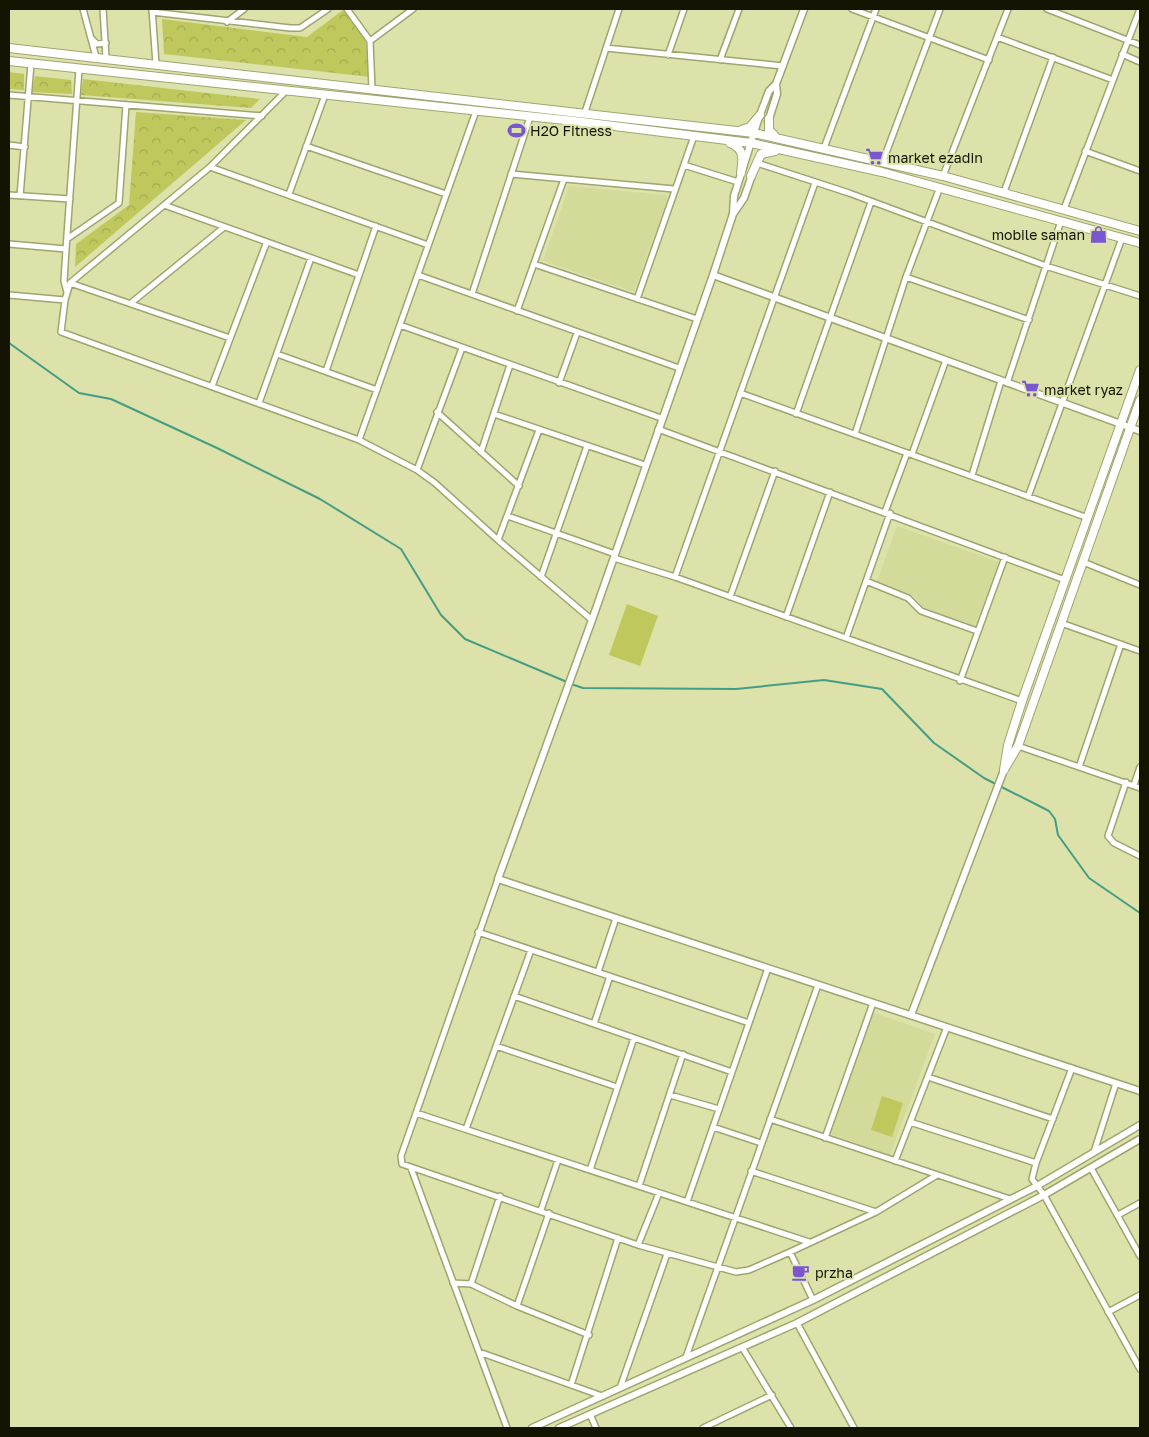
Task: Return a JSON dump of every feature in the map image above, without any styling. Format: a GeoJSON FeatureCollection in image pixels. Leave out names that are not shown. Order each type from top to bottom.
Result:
{"type":"FeatureCollection","features":[{"type":"Feature","properties":{"kind":"main road"},"geometry":{"type":"LineString","coordinates":[[9,48],[372,90],[585,112],[764,134],[943,176],[1140,231]]}},
{"type":"Feature","properties":{"kind":"main road"},"geometry":{"type":"LineString","coordinates":[[9,61],[530,116],[751,143],[882,172],[1140,243]]}},
{"type":"Feature","properties":{"kind":"main road"},"geometry":{"type":"LineString","coordinates":[[158,64],[159,77]]}},
{"type":"Feature","properties":{"kind":"main road"},"geometry":{"type":"LineString","coordinates":[[722,129],[747,129],[760,115]]}},
{"type":"Feature","properties":{"kind":"main road"},"geometry":{"type":"LineString","coordinates":[[769,119],[770,133],[786,139]]}},
{"type":"Feature","properties":{"kind":"main road"},"geometry":{"type":"LineString","coordinates":[[721,140],[736,145],[741,150],[741,173]]}},
{"type":"Feature","properties":{"kind":"main road"},"geometry":{"type":"LineString","coordinates":[[751,176],[760,156],[766,152],[794,153]]}},
{"type":"Feature","properties":{"kind":"main road"},"geometry":{"type":"LineString","coordinates":[[1004,770],[1022,701],[1140,370]]}},
{"type":"Feature","properties":{"kind":"main road"},"geometry":{"type":"LineString","coordinates":[[1008,759],[1018,746],[1140,400]]}},
{"type":"Feature","properties":{"kind":"main road"},"geometry":{"type":"LineString","coordinates":[[1065,580],[1075,583]]}},
{"type":"Feature","properties":{"kind":"street"},"geometry":{"type":"LineString","coordinates":[[83,9],[96,57]]}},
{"type":"Feature","properties":{"kind":"street"},"geometry":{"type":"LineString","coordinates":[[103,9],[106,58]]}},
{"type":"Feature","properties":{"kind":"street"},"geometry":{"type":"LineString","coordinates":[[227,22],[244,9]]}},
{"type":"Feature","properties":{"kind":"street"},"geometry":{"type":"LineString","coordinates":[[158,64],[152,10],[227,22],[300,28],[328,9]]}},
{"type":"Feature","properties":{"kind":"street"},"geometry":{"type":"LineString","coordinates":[[347,9],[370,41],[372,90]]}},
{"type":"Feature","properties":{"kind":"street"},"geometry":{"type":"LineString","coordinates":[[370,41],[412,9]]}},
{"type":"Feature","properties":{"kind":"street"},"geometry":{"type":"LineString","coordinates":[[585,112],[619,9]]}},
{"type":"Feature","properties":{"kind":"street"},"geometry":{"type":"LineString","coordinates":[[668,54],[684,9]]}},
{"type":"Feature","properties":{"kind":"street"},"geometry":{"type":"LineString","coordinates":[[720,60],[739,9]]}},
{"type":"Feature","properties":{"kind":"street"},"geometry":{"type":"LineString","coordinates":[[804,9],[776,84],[769,92],[760,115],[734,196],[733,214],[713,274],[661,418],[578,660],[478,932],[400,1156],[402,1164],[411,1168],[500,1196],[638,1245],[719,1269],[736,1272],[749,1270],[876,1212],[937,1175]]}},
{"type":"Feature","properties":{"kind":"street"},"geometry":{"type":"LineString","coordinates":[[852,9],[989,60]]}},
{"type":"Feature","properties":{"kind":"street"},"geometry":{"type":"LineString","coordinates":[[824,148],[876,9]]}},
{"type":"Feature","properties":{"kind":"street"},"geometry":{"type":"LineString","coordinates":[[883,161],[940,9]]}},
{"type":"Feature","properties":{"kind":"street"},"geometry":{"type":"LineString","coordinates":[[943,176],[1008,9]]}},
{"type":"Feature","properties":{"kind":"street"},"geometry":{"type":"LineString","coordinates":[[1047,9],[1140,45]]}},
{"type":"Feature","properties":{"kind":"street"},"geometry":{"type":"LineString","coordinates":[[1064,209],[1140,9]]}},
{"type":"Feature","properties":{"kind":"street"},"geometry":{"type":"LineString","coordinates":[[997,37],[1112,80]]}},
{"type":"Feature","properties":{"kind":"street"},"geometry":{"type":"LineString","coordinates":[[90,38],[98,44],[106,43]]}},
{"type":"Feature","properties":{"kind":"street"},"geometry":{"type":"LineString","coordinates":[[606,48],[783,66]]}},
{"type":"Feature","properties":{"kind":"street"},"geometry":{"type":"LineString","coordinates":[[1122,54],[1140,62]]}},
{"type":"Feature","properties":{"kind":"street"},"geometry":{"type":"LineString","coordinates":[[1004,192],[1053,57]]}},
{"type":"Feature","properties":{"kind":"street"},"geometry":{"type":"LineString","coordinates":[[20,196],[31,64]]}},
{"type":"Feature","properties":{"kind":"street"},"geometry":{"type":"LineString","coordinates":[[67,292],[64,281],[79,69]]}},
{"type":"Feature","properties":{"kind":"street"},"geometry":{"type":"LineString","coordinates":[[733,214],[744,198],[777,94],[776,84]]}},
{"type":"Feature","properties":{"kind":"street"},"geometry":{"type":"LineString","coordinates":[[286,91],[210,167],[70,283],[60,330],[63,335],[212,386],[359,440],[417,470],[592,620]]}},
{"type":"Feature","properties":{"kind":"street"},"geometry":{"type":"LineString","coordinates":[[9,95],[262,116]]}},
{"type":"Feature","properties":{"kind":"street"},"geometry":{"type":"LineString","coordinates":[[289,194],[325,95]]}},
{"type":"Feature","properties":{"kind":"street"},"geometry":{"type":"LineString","coordinates":[[67,239],[119,203],[126,105]]}},
{"type":"Feature","properties":{"kind":"street"},"geometry":{"type":"LineString","coordinates":[[359,440],[476,111]]}},
{"type":"Feature","properties":{"kind":"street"},"geometry":{"type":"LineString","coordinates":[[472,294],[530,116]]}},
{"type":"Feature","properties":{"kind":"street"},"geometry":{"type":"LineString","coordinates":[[637,299],[694,136]]}},
{"type":"Feature","properties":{"kind":"street"},"geometry":{"type":"LineString","coordinates":[[9,145],[25,147]]}},
{"type":"Feature","properties":{"kind":"street"},"geometry":{"type":"LineString","coordinates":[[306,146],[446,194]]}},
{"type":"Feature","properties":{"kind":"street"},"geometry":{"type":"LineString","coordinates":[[1086,151],[1140,170]]}},
{"type":"Feature","properties":{"kind":"street"},"geometry":{"type":"LineString","coordinates":[[757,163],[815,183],[849,192],[870,202],[927,221],[1046,266],[1140,296]]}},
{"type":"Feature","properties":{"kind":"street"},"geometry":{"type":"LineString","coordinates":[[684,165],[738,182]]}},
{"type":"Feature","properties":{"kind":"street"},"geometry":{"type":"LineString","coordinates":[[210,167],[428,244]]}},
{"type":"Feature","properties":{"kind":"street"},"geometry":{"type":"LineString","coordinates":[[511,174],[674,189]]}},
{"type":"Feature","properties":{"kind":"street"},"geometry":{"type":"LineString","coordinates":[[517,312],[564,179]]}},
{"type":"Feature","properties":{"kind":"street"},"geometry":{"type":"LineString","coordinates":[[675,577],[815,183]]}},
{"type":"Feature","properties":{"kind":"street"},"geometry":{"type":"LineString","coordinates":[[855,434],[906,277],[940,187]]}},
{"type":"Feature","properties":{"kind":"street"},"geometry":{"type":"LineString","coordinates":[[9,195],[70,199]]}},
{"type":"Feature","properties":{"kind":"street"},"geometry":{"type":"LineString","coordinates":[[796,414],[870,202]]}},
{"type":"Feature","properties":{"kind":"street"},"geometry":{"type":"LineString","coordinates":[[164,205],[266,244],[359,276]]}},
{"type":"Feature","properties":{"kind":"street"},"geometry":{"type":"LineString","coordinates":[[972,475],[1004,382],[1029,320],[1061,221]]}},
{"type":"Feature","properties":{"kind":"street"},"geometry":{"type":"LineString","coordinates":[[326,371],[376,226]]}},
{"type":"Feature","properties":{"kind":"street"},"geometry":{"type":"LineString","coordinates":[[131,303],[223,228]]}},
{"type":"Feature","properties":{"kind":"street"},"geometry":{"type":"LineString","coordinates":[[1028,497],[1104,283],[1122,238]]}},
{"type":"Feature","properties":{"kind":"street"},"geometry":{"type":"LineString","coordinates":[[9,244],[66,249]]}},
{"type":"Feature","properties":{"kind":"street"},"geometry":{"type":"LineString","coordinates":[[212,386],[266,244]]}},
{"type":"Feature","properties":{"kind":"street"},"geometry":{"type":"LineString","coordinates":[[259,403],[311,258]]}},
{"type":"Feature","properties":{"kind":"street"},"geometry":{"type":"LineString","coordinates":[[534,264],[697,319]]}},
{"type":"Feature","properties":{"kind":"street"},"geometry":{"type":"LineString","coordinates":[[713,274],[773,298],[830,316],[1140,431]]}},
{"type":"Feature","properties":{"kind":"street"},"geometry":{"type":"LineString","coordinates":[[418,275],[517,312],[679,368]]}},
{"type":"Feature","properties":{"kind":"street"},"geometry":{"type":"LineString","coordinates":[[906,277],[1029,320]]}},
{"type":"Feature","properties":{"kind":"street"},"geometry":{"type":"LineString","coordinates":[[70,283],[230,338]]}},
{"type":"Feature","properties":{"kind":"street"},"geometry":{"type":"LineString","coordinates":[[9,295],[65,300]]}},
{"type":"Feature","properties":{"kind":"street"},"geometry":{"type":"LineString","coordinates":[[400,325],[661,418]]}},
{"type":"Feature","properties":{"kind":"street"},"geometry":{"type":"LineString","coordinates":[[559,383],[577,333]]}},
{"type":"Feature","properties":{"kind":"street"},"geometry":{"type":"LineString","coordinates":[[417,470],[462,348]]}},
{"type":"Feature","properties":{"kind":"street"},"geometry":{"type":"LineString","coordinates":[[277,354],[377,390]]}},
{"type":"Feature","properties":{"kind":"street"},"geometry":{"type":"LineString","coordinates":[[846,638],[887,512],[946,360]]}},
{"type":"Feature","properties":{"kind":"street"},"geometry":{"type":"LineString","coordinates":[[482,452],[510,365]]}},
{"type":"Feature","properties":{"kind":"street"},"geometry":{"type":"LineString","coordinates":[[740,393],[1088,518]]}},
{"type":"Feature","properties":{"kind":"street"},"geometry":{"type":"LineString","coordinates":[[437,412],[519,486]]}},
{"type":"Feature","properties":{"kind":"street"},"geometry":{"type":"LineString","coordinates":[[494,414],[645,465]]}},
{"type":"Feature","properties":{"kind":"street"},"geometry":{"type":"LineString","coordinates":[[658,428],[1065,580]]}},
{"type":"Feature","properties":{"kind":"street"},"geometry":{"type":"LineString","coordinates":[[498,540],[539,430]]}},
{"type":"Feature","properties":{"kind":"street"},"geometry":{"type":"LineString","coordinates":[[541,577],[587,446]]}},
{"type":"Feature","properties":{"kind":"street"},"geometry":{"type":"LineString","coordinates":[[730,597],[774,471]]}},
{"type":"Feature","properties":{"kind":"street"},"geometry":{"type":"LineString","coordinates":[[786,617],[830,492]]}},
{"type":"Feature","properties":{"kind":"street"},"geometry":{"type":"LineString","coordinates":[[508,516],[960,681],[1022,701]]}},
{"type":"Feature","properties":{"kind":"street"},"geometry":{"type":"LineString","coordinates":[[960,681],[1005,557]]}},
{"type":"Feature","properties":{"kind":"street"},"geometry":{"type":"LineString","coordinates":[[1083,562],[1140,585]]}},
{"type":"Feature","properties":{"kind":"street"},"geometry":{"type":"LineString","coordinates":[[866,581],[908,598],[921,611],[978,631]]}},
{"type":"Feature","properties":{"kind":"street"},"geometry":{"type":"LineString","coordinates":[[1061,622],[1140,651]]}},
{"type":"Feature","properties":{"kind":"street"},"geometry":{"type":"LineString","coordinates":[[1079,767],[1121,644]]}},
{"type":"Feature","properties":{"kind":"street"},"geometry":{"type":"LineString","coordinates":[[1018,746],[1140,788]]}},
{"type":"Feature","properties":{"kind":"street"},"geometry":{"type":"LineString","coordinates":[[1134,785],[1140,768]]}},
{"type":"Feature","properties":{"kind":"street"},"geometry":{"type":"LineString","coordinates":[[911,1015],[1004,770]]}},
{"type":"Feature","properties":{"kind":"street"},"geometry":{"type":"LineString","coordinates":[[1126,782],[1108,836],[1114,843],[1140,856]]}},
{"type":"Feature","properties":{"kind":"street"},"geometry":{"type":"LineString","coordinates":[[498,879],[1140,1090]]}},
{"type":"Feature","properties":{"kind":"street"},"geometry":{"type":"LineString","coordinates":[[598,972],[616,918]]}},
{"type":"Feature","properties":{"kind":"street"},"geometry":{"type":"LineString","coordinates":[[478,932],[749,1023]]}},
{"type":"Feature","properties":{"kind":"street"},"geometry":{"type":"LineString","coordinates":[[466,1129],[531,950]]}},
{"type":"Feature","properties":{"kind":"street"},"geometry":{"type":"LineString","coordinates":[[687,1202],[768,968]]}},
{"type":"Feature","properties":{"kind":"street"},"geometry":{"type":"LineString","coordinates":[[594,1024],[610,976]]}},
{"type":"Feature","properties":{"kind":"street"},"geometry":{"type":"LineString","coordinates":[[686,1357],[719,1269],[734,1218],[818,985]]}},
{"type":"Feature","properties":{"kind":"street"},"geometry":{"type":"LineString","coordinates":[[514,996],[732,1072]]}},
{"type":"Feature","properties":{"kind":"street"},"geometry":{"type":"LineString","coordinates":[[825,1138],[873,1003]]}},
{"type":"Feature","properties":{"kind":"street"},"geometry":{"type":"LineString","coordinates":[[895,1161],[947,1027]]}},
{"type":"Feature","properties":{"kind":"street"},"geometry":{"type":"LineString","coordinates":[[590,1170],[634,1038]]}},
{"type":"Feature","properties":{"kind":"street"},"geometry":{"type":"LineString","coordinates":[[496,1046],[618,1087]]}},
{"type":"Feature","properties":{"kind":"street"},"geometry":{"type":"LineString","coordinates":[[639,1186],[683,1054]]}},
{"type":"Feature","properties":{"kind":"street"},"geometry":{"type":"LineString","coordinates":[[1072,1068],[1036,1163],[1032,1179],[1044,1195],[1140,1369]]}},
{"type":"Feature","properties":{"kind":"street"},"geometry":{"type":"LineString","coordinates":[[928,1077],[1053,1119]]}},
{"type":"Feature","properties":{"kind":"street"},"geometry":{"type":"LineString","coordinates":[[1094,1152],[1116,1083]]}},
{"type":"Feature","properties":{"kind":"street"},"geometry":{"type":"LineString","coordinates":[[670,1094],[719,1109]]}},
{"type":"Feature","properties":{"kind":"street"},"geometry":{"type":"LineString","coordinates":[[416,1112],[809,1242]]}},
{"type":"Feature","properties":{"kind":"street"},"geometry":{"type":"LineString","coordinates":[[770,1119],[1010,1199]]}},
{"type":"Feature","properties":{"kind":"street"},"geometry":{"type":"LineString","coordinates":[[910,1122],[1036,1163]]}},
{"type":"Feature","properties":{"kind":"street"},"geometry":{"type":"LineString","coordinates":[[532,1428],[813,1300],[1037,1186],[1140,1125]]}},
{"type":"Feature","properties":{"kind":"street"},"geometry":{"type":"LineString","coordinates":[[713,1127],[761,1143]]}},
{"type":"Feature","properties":{"kind":"street"},"geometry":{"type":"LineString","coordinates":[[559,1428],[797,1323],[1044,1195],[1140,1139]]}},
{"type":"Feature","properties":{"kind":"street"},"geometry":{"type":"LineString","coordinates":[[541,1210],[558,1160]]}},
{"type":"Feature","properties":{"kind":"street"},"geometry":{"type":"LineString","coordinates":[[411,1168],[507,1428]]}},
{"type":"Feature","properties":{"kind":"street"},"geometry":{"type":"LineString","coordinates":[[1091,1168],[1140,1256]]}},
{"type":"Feature","properties":{"kind":"street"},"geometry":{"type":"LineString","coordinates":[[751,1171],[876,1212]]}},
{"type":"Feature","properties":{"kind":"street"},"geometry":{"type":"LineString","coordinates":[[638,1245],[659,1193]]}},
{"type":"Feature","properties":{"kind":"street"},"geometry":{"type":"LineString","coordinates":[[471,1284],[500,1196]]}},
{"type":"Feature","properties":{"kind":"street"},"geometry":{"type":"LineString","coordinates":[[1118,1215],[1140,1203]]}},
{"type":"Feature","properties":{"kind":"street"},"geometry":{"type":"LineString","coordinates":[[518,1306],[549,1213]]}},
{"type":"Feature","properties":{"kind":"street"},"geometry":{"type":"LineString","coordinates":[[571,1385],[618,1238]]}},
{"type":"Feature","properties":{"kind":"street"},"geometry":{"type":"LineString","coordinates":[[790,1252],[813,1300]]}},
{"type":"Feature","properties":{"kind":"street"},"geometry":{"type":"LineString","coordinates":[[620,1388],[667,1254]]}},
{"type":"Feature","properties":{"kind":"street"},"geometry":{"type":"LineString","coordinates":[[453,1283],[471,1284],[588,1335]]}},
{"type":"Feature","properties":{"kind":"street"},"geometry":{"type":"LineString","coordinates":[[1108,1312],[1140,1295]]}},
{"type":"Feature","properties":{"kind":"street"},"geometry":{"type":"LineString","coordinates":[[797,1323],[854,1428]]}},
{"type":"Feature","properties":{"kind":"street"},"geometry":{"type":"LineString","coordinates":[[742,1347],[791,1428]]}},
{"type":"Feature","properties":{"kind":"street"},"geometry":{"type":"LineString","coordinates":[[479,1352],[602,1396]]}},
{"type":"Feature","properties":{"kind":"street"},"geometry":{"type":"LineString","coordinates":[[703,1428],[772,1395]]}},
{"type":"Feature","properties":{"kind":"street"},"geometry":{"type":"LineString","coordinates":[[590,1414],[596,1428]]}},
{"type":"Feature","properties":{"kind":"shaded area"},"geometry":{"type":"Polygon","coordinates":[[[569,186],[666,195],[667,200],[634,292],[543,261],[569,186]]]}},
{"type":"Feature","properties":{"kind":"shaded area"},"geometry":{"type":"Polygon","coordinates":[[[897,526],[999,562],[975,626],[924,608],[914,596],[876,584],[897,526]]]}},
{"type":"Feature","properties":{"kind":"shaded area"},"geometry":{"type":"Polygon","coordinates":[[[872,1012],[935,1034],[890,1155],[828,1133],[872,1012]]]}},
{"type":"Feature","properties":{"kind":"green space"},"geometry":{"type":"Polygon","coordinates":[[[343,10],[365,38],[370,77],[164,54],[162,19],[307,37],[343,10]]]}},
{"type":"Feature","properties":{"kind":"green space"},"geometry":{"type":"Polygon","coordinates":[[[9,72],[24,74],[24,90],[9,89],[9,72]]]}},
{"type":"Feature","properties":{"kind":"green space"},"geometry":{"type":"Polygon","coordinates":[[[35,76],[71,80],[72,94],[32,92],[35,76]]]}},
{"type":"Feature","properties":{"kind":"green space"},"geometry":{"type":"Polygon","coordinates":[[[83,79],[260,99],[251,108],[81,95],[83,79]]]}},
{"type":"Feature","properties":{"kind":"green space"},"geometry":{"type":"Polygon","coordinates":[[[136,112],[246,120],[75,267],[76,244],[129,205],[136,112]]]}},
{"type":"Feature","properties":{"kind":"green space"},"geometry":{"type":"Polygon","coordinates":[[[627,604],[658,616],[640,666],[609,655],[627,604]]]}},
{"type":"Feature","properties":{"kind":"green space"},"geometry":{"type":"Polygon","coordinates":[[[882,1096],[903,1103],[892,1137],[871,1130],[882,1096]]]}},
{"type":"Feature","properties":{"kind":"waterway"},"geometry":{"type":"LineString","coordinates":[[9,343],[79,393],[111,399],[217,448],[320,499],[401,549],[441,615],[465,639],[567,682]]}},
{"type":"Feature","properties":{"kind":"waterway"},"geometry":{"type":"LineString","coordinates":[[571,684],[583,688],[736,689],[824,680],[882,689],[934,743],[984,778],[1049,811],[1055,819],[1058,835],[1089,878],[1140,913]]}},
{"type":"Feature","properties":{"kind":"place","name":"H2O Fitness"},"geometry":{"type":"Point","coordinates":[516,130]}},
{"type":"Feature","properties":{"kind":"place","name":"market ezadin"},"geometry":{"type":"Point","coordinates":[874,157]}},
{"type":"Feature","properties":{"kind":"place","name":"mobile saman"},"geometry":{"type":"Point","coordinates":[1099,234]}},
{"type":"Feature","properties":{"kind":"place","name":"market ryaz"},"geometry":{"type":"Point","coordinates":[1030,389]}},
{"type":"Feature","properties":{"kind":"place","name":"przha"},"geometry":{"type":"Point","coordinates":[801,1272]}}]}
